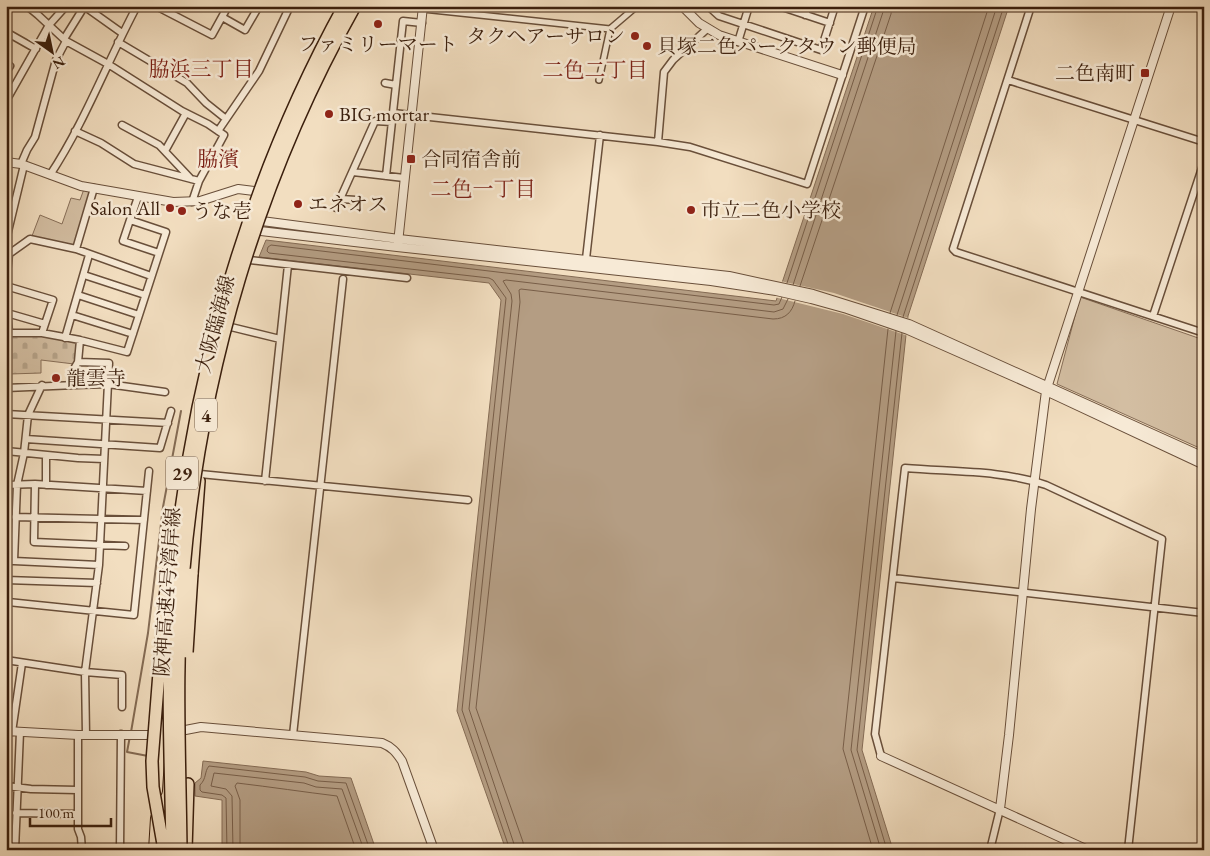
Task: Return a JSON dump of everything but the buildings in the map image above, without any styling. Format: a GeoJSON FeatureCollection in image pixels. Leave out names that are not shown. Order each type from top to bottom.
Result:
{"type":"FeatureCollection","features":[{"type":"Feature","properties":{"kind":"highway","name":"阪神高速4号湾岸線"},"geometry":{"type":"LineString","coordinates":[[172,850],[171,622],[181,509],[196,420],[233,269],[263,180],[294,105],[344,6]]}},
{"type":"Feature","properties":{"kind":"highway","name":"阪神高速4号湾岸線"},"geometry":{"type":"LineString","coordinates":[[180,850],[180,621],[188,518],[215,370],[233,300],[256,226],[273,180],[315,82],[356,6]]}},
{"type":"Feature","properties":{"kind":"highway"},"geometry":{"type":"LineString","coordinates":[[186,850],[188,784],[186,658],[200,477]]}},
{"type":"Feature","properties":{"kind":"highway"},"geometry":{"type":"LineString","coordinates":[[164,850],[153,787],[152,761],[165,596],[174,537]]}},
{"type":"Feature","properties":{"kind":"main road","name":"大阪臨海線"},"geometry":{"type":"LineString","coordinates":[[154,850],[168,595],[181,476],[201,380],[219,303],[254,191],[298,85],[339,6]]}},
{"type":"Feature","properties":{"kind":"main road","name":"大阪臨海線"},"geometry":{"type":"LineString","coordinates":[[164,850],[188,572],[200,477],[220,367],[250,260],[285,160],[307,108],[356,6]]}},
{"type":"Feature","properties":{"kind":"street"},"geometry":{"type":"LineString","coordinates":[[27,6],[65,40],[224,135],[195,180],[192,202]]}},
{"type":"Feature","properties":{"kind":"street"},"geometry":{"type":"LineString","coordinates":[[6,101],[49,25],[66,6]]}},
{"type":"Feature","properties":{"kind":"street"},"geometry":{"type":"LineString","coordinates":[[6,240],[27,150],[35,137],[56,60],[84,6],[122,33]]}},
{"type":"Feature","properties":{"kind":"street"},"geometry":{"type":"LineString","coordinates":[[50,175],[75,132],[122,33],[137,6]]}},
{"type":"Feature","properties":{"kind":"street"},"geometry":{"type":"LineString","coordinates":[[156,6],[212,36],[228,6]]}},
{"type":"Feature","properties":{"kind":"street"},"geometry":{"type":"LineString","coordinates":[[222,17],[245,30],[259,6]]}},
{"type":"Feature","properties":{"kind":"street"},"geometry":{"type":"LineString","coordinates":[[218,131],[259,71],[290,6]]}},
{"type":"Feature","properties":{"kind":"street"},"geometry":{"type":"LineString","coordinates":[[599,80],[610,29],[637,6]]}},
{"type":"Feature","properties":{"kind":"street"},"geometry":{"type":"LineString","coordinates":[[682,6],[699,23],[718,35],[842,75]]}},
{"type":"Feature","properties":{"kind":"street"},"geometry":{"type":"LineString","coordinates":[[708,6],[719,16],[821,50],[835,6]]}},
{"type":"Feature","properties":{"kind":"street"},"geometry":{"type":"LineString","coordinates":[[738,42],[749,6]]}},
{"type":"Feature","properties":{"kind":"street"},"geometry":{"type":"LineString","coordinates":[[779,6],[830,23]]}},
{"type":"Feature","properties":{"kind":"street"},"geometry":{"type":"LineString","coordinates":[[805,15],[808,6]]}},
{"type":"Feature","properties":{"kind":"street"},"geometry":{"type":"LineString","coordinates":[[393,113],[600,135],[690,147],[807,184],[865,6]]}},
{"type":"Feature","properties":{"kind":"street"},"geometry":{"type":"LineString","coordinates":[[1031,6],[953,249],[956,252],[1204,333]]}},
{"type":"Feature","properties":{"kind":"street"},"geometry":{"type":"LineString","coordinates":[[990,850],[1000,809],[1046,388],[1079,292],[1171,6]]}},
{"type":"Feature","properties":{"kind":"street"},"geometry":{"type":"LineString","coordinates":[[398,243],[423,7],[610,29]]}},
{"type":"Feature","properties":{"kind":"street"},"geometry":{"type":"LineString","coordinates":[[386,176],[403,21],[422,23]]}},
{"type":"Feature","properties":{"kind":"street"},"geometry":{"type":"LineString","coordinates":[[658,142],[664,72],[674,60],[708,29]]}},
{"type":"Feature","properties":{"kind":"street"},"geometry":{"type":"LineString","coordinates":[[6,32],[36,49]]}},
{"type":"Feature","properties":{"kind":"street"},"geometry":{"type":"LineString","coordinates":[[118,42],[187,83],[206,103],[226,119]]}},
{"type":"Feature","properties":{"kind":"street"},"geometry":{"type":"LineString","coordinates":[[6,63],[10,66],[6,72]]}},
{"type":"Feature","properties":{"kind":"street"},"geometry":{"type":"LineString","coordinates":[[1008,80],[1204,142]]}},
{"type":"Feature","properties":{"kind":"street"},"geometry":{"type":"LineString","coordinates":[[385,83],[396,85]]}},
{"type":"Feature","properties":{"kind":"street"},"geometry":{"type":"LineString","coordinates":[[165,151],[186,113]]}},
{"type":"Feature","properties":{"kind":"street"},"geometry":{"type":"LineString","coordinates":[[336,208],[376,121],[392,122]]}},
{"type":"Feature","properties":{"kind":"street"},"geometry":{"type":"LineString","coordinates":[[122,125],[159,145],[195,180]]}},
{"type":"Feature","properties":{"kind":"street"},"geometry":{"type":"LineString","coordinates":[[75,132],[101,143],[134,164],[195,180]]}},
{"type":"Feature","properties":{"kind":"street"},"geometry":{"type":"LineString","coordinates":[[586,259],[600,135]]}},
{"type":"Feature","properties":{"kind":"street"},"geometry":{"type":"LineString","coordinates":[[6,162],[23,165],[94,188],[173,202],[200,201],[238,189],[254,191]]}},
{"type":"Feature","properties":{"kind":"street"},"geometry":{"type":"LineString","coordinates":[[1153,316],[1204,162]]}},
{"type":"Feature","properties":{"kind":"street"},"geometry":{"type":"LineString","coordinates":[[353,172],[404,178]]}},
{"type":"Feature","properties":{"kind":"street"},"geometry":{"type":"LineString","coordinates":[[76,250],[94,188]]}},
{"type":"Feature","properties":{"kind":"street"},"geometry":{"type":"LineString","coordinates":[[138,196],[123,241],[159,253]]}},
{"type":"Feature","properties":{"kind":"street"},"geometry":{"type":"LineString","coordinates":[[341,199],[356,200]]}},
{"type":"Feature","properties":{"kind":"street"},"geometry":{"type":"LineString","coordinates":[[6,299],[8,333],[42,333],[127,352],[166,232],[130,220]]}},
{"type":"Feature","properties":{"kind":"street"},"geometry":{"type":"LineString","coordinates":[[244,223],[777,288]]}},
{"type":"Feature","properties":{"kind":"street"},"geometry":{"type":"LineString","coordinates":[[6,282],[7,253],[30,239],[76,250],[151,276]]}},
{"type":"Feature","properties":{"kind":"street"},"geometry":{"type":"LineString","coordinates":[[398,243],[586,259],[729,276],[777,288],[908,327],[1204,457]]}},
{"type":"Feature","properties":{"kind":"street"},"geometry":{"type":"LineString","coordinates":[[65,338],[89,255]]}},
{"type":"Feature","properties":{"kind":"street"},"geometry":{"type":"LineString","coordinates":[[250,260],[407,278]]}},
{"type":"Feature","properties":{"kind":"street"},"geometry":{"type":"LineString","coordinates":[[265,481],[288,265]]}},
{"type":"Feature","properties":{"kind":"street"},"geometry":{"type":"LineString","coordinates":[[84,275],[145,295]]}},
{"type":"Feature","properties":{"kind":"street"},"geometry":{"type":"LineString","coordinates":[[293,735],[343,279]]}},
{"type":"Feature","properties":{"kind":"street"},"geometry":{"type":"LineString","coordinates":[[6,286],[53,300],[42,333]]}},
{"type":"Feature","properties":{"kind":"street"},"geometry":{"type":"LineString","coordinates":[[78,295],[139,314]]}},
{"type":"Feature","properties":{"kind":"street"},"geometry":{"type":"LineString","coordinates":[[7,312],[45,324]]}},
{"type":"Feature","properties":{"kind":"street"},"geometry":{"type":"LineString","coordinates":[[72,315],[132,334]]}},
{"type":"Feature","properties":{"kind":"street"},"geometry":{"type":"LineString","coordinates":[[231,327],[280,339]]}},
{"type":"Feature","properties":{"kind":"street"},"geometry":{"type":"LineString","coordinates":[[76,385],[75,367],[78,362],[80,340]]}},
{"type":"Feature","properties":{"kind":"street"},"geometry":{"type":"LineString","coordinates":[[78,362],[109,363],[99,565],[85,672],[77,790],[78,830],[81,836],[82,850]]}},
{"type":"Feature","properties":{"kind":"street"},"geometry":{"type":"LineString","coordinates":[[6,388],[42,385],[108,384],[165,392]]}},
{"type":"Feature","properties":{"kind":"street"},"geometry":{"type":"LineString","coordinates":[[14,561],[17,485],[24,453],[28,415],[42,385]]}},
{"type":"Feature","properties":{"kind":"street"},"geometry":{"type":"LineString","coordinates":[[1046,388],[1204,465]]}},
{"type":"Feature","properties":{"kind":"street"},"geometry":{"type":"LineString","coordinates":[[26,439],[105,446],[160,448],[171,411]]}},
{"type":"Feature","properties":{"kind":"street"},"geometry":{"type":"LineString","coordinates":[[6,414],[168,423]]}},
{"type":"Feature","properties":{"kind":"street"},"geometry":{"type":"LineString","coordinates":[[6,451],[104,459]]}},
{"type":"Feature","properties":{"kind":"street"},"geometry":{"type":"LineString","coordinates":[[46,455],[46,485]]}},
{"type":"Feature","properties":{"kind":"street"},"geometry":{"type":"LineString","coordinates":[[1088,850],[881,756],[875,734],[904,468],[991,475],[1035,482],[1106,512],[1162,539],[1128,850]]}},
{"type":"Feature","properties":{"kind":"street"},"geometry":{"type":"LineString","coordinates":[[6,617],[7,602],[134,615],[149,471]]}},
{"type":"Feature","properties":{"kind":"street"},"geometry":{"type":"LineString","coordinates":[[200,477],[265,481],[468,500]]}},
{"type":"Feature","properties":{"kind":"street"},"geometry":{"type":"LineString","coordinates":[[35,484],[34,542],[125,546]]}},
{"type":"Feature","properties":{"kind":"street"},"geometry":{"type":"LineString","coordinates":[[6,485],[35,484],[147,491]]}},
{"type":"Feature","properties":{"kind":"street"},"geometry":{"type":"LineString","coordinates":[[15,517],[144,520]]}},
{"type":"Feature","properties":{"kind":"street"},"geometry":{"type":"LineString","coordinates":[[6,561],[99,565]]}},
{"type":"Feature","properties":{"kind":"street"},"geometry":{"type":"LineString","coordinates":[[893,578],[1204,613]]}},
{"type":"Feature","properties":{"kind":"street"},"geometry":{"type":"LineString","coordinates":[[6,580],[97,583]]}},
{"type":"Feature","properties":{"kind":"street"},"geometry":{"type":"LineString","coordinates":[[6,660],[85,672],[122,675],[122,706]]}},
{"type":"Feature","properties":{"kind":"street"},"geometry":{"type":"LineString","coordinates":[[15,850],[17,787],[12,732],[22,663]]}},
{"type":"Feature","properties":{"kind":"street"},"geometry":{"type":"LineString","coordinates":[[12,732],[82,735],[161,735],[201,727],[382,743],[396,751],[402,761],[434,850]]}},
{"type":"Feature","properties":{"kind":"street"},"geometry":{"type":"LineString","coordinates":[[120,850],[121,734]]}},
{"type":"Feature","properties":{"kind":"street"},"geometry":{"type":"LineString","coordinates":[[6,786],[31,789],[77,790]]}},
{"type":"Feature","properties":{"kind":"street"},"geometry":{"type":"LineString","coordinates":[[16,813],[77,814]]}},
{"type":"Feature","properties":{"kind":"green space"},"geometry":{"type":"Polygon","coordinates":[[[84,189],[91,190],[75,247],[32,236],[40,215],[62,224],[71,198],[80,200],[84,189]]]}},
{"type":"Feature","properties":{"kind":"green space"},"geometry":{"type":"Polygon","coordinates":[[[1080,297],[1204,340],[1204,450],[1057,384],[1080,297]]]}},
{"type":"Feature","properties":{"kind":"green space"},"geometry":{"type":"Polygon","coordinates":[[[8,336],[41,336],[77,342],[74,364],[41,360],[41,373],[10,374],[10,366],[6,366],[8,336]]]}},
{"type":"Feature","properties":{"kind":"water"},"geometry":{"type":"Polygon","coordinates":[[[874,6],[1009,6],[908,316],[862,750],[893,850],[506,850],[457,711],[501,300],[489,283],[259,257],[266,240],[776,301],[874,6]]]}},
{"type":"Feature","properties":{"kind":"water"},"geometry":{"type":"Polygon","coordinates":[[[203,761],[306,772],[319,776],[351,778],[376,850],[222,850],[222,800],[195,796],[195,783],[201,778],[203,761]]]}},
{"type":"Feature","properties":{"kind":"pier"},"geometry":{"type":"Polygon","coordinates":[[[780,281],[834,293],[911,319],[908,336],[843,314],[774,297],[780,281]]]}},
{"type":"Feature","properties":{"kind":"waterway"},"geometry":{"type":"LineString","coordinates":[[131,732],[148,633],[163,507],[181,411]]}},
{"type":"Feature","properties":{"kind":"waterway"},"geometry":{"type":"LineString","coordinates":[[130,736],[127,752],[148,756]]}},
{"type":"Feature","properties":{"kind":"place","name":"ファミリーマート"},"geometry":{"type":"Point","coordinates":[378,24]}},
{"type":"Feature","properties":{"kind":"place","name":"タクヘアーサロン"},"geometry":{"type":"Point","coordinates":[635,36]}},
{"type":"Feature","properties":{"kind":"place","name":"貝塚二色パークタウン郵便局"},"geometry":{"type":"Point","coordinates":[647,46]}},
{"type":"Feature","properties":{"kind":"place","name":"二色南町"},"geometry":{"type":"Point","coordinates":[1145,73]}},
{"type":"Feature","properties":{"kind":"place","name":"BIG mortar"},"geometry":{"type":"Point","coordinates":[329,114]}},
{"type":"Feature","properties":{"kind":"place","name":"合同宿舎前"},"geometry":{"type":"Point","coordinates":[411,159]}},
{"type":"Feature","properties":{"kind":"place","name":"エネオス"},"geometry":{"type":"Point","coordinates":[298,204]}},
{"type":"Feature","properties":{"kind":"place","name":"Salon All"},"geometry":{"type":"Point","coordinates":[170,208]}},
{"type":"Feature","properties":{"kind":"place","name":"市立二色小学校"},"geometry":{"type":"Point","coordinates":[691,210]}},
{"type":"Feature","properties":{"kind":"place","name":"うな壱"},"geometry":{"type":"Point","coordinates":[182,211]}},
{"type":"Feature","properties":{"kind":"place","name":"龍雲寺"},"geometry":{"type":"Point","coordinates":[56,378]}},
{"type":"Feature","properties":{"kind":"district","name":"脇浜三丁目"},"geometry":{"type":"Point","coordinates":[201,69]}},
{"type":"Feature","properties":{"kind":"district","name":"二色二丁目"},"geometry":{"type":"Point","coordinates":[595,70]}},
{"type":"Feature","properties":{"kind":"district","name":"脇濱"},"geometry":{"type":"Point","coordinates":[218,159]}},
{"type":"Feature","properties":{"kind":"district","name":"二色一丁目"},"geometry":{"type":"Point","coordinates":[483,189]}}]}
